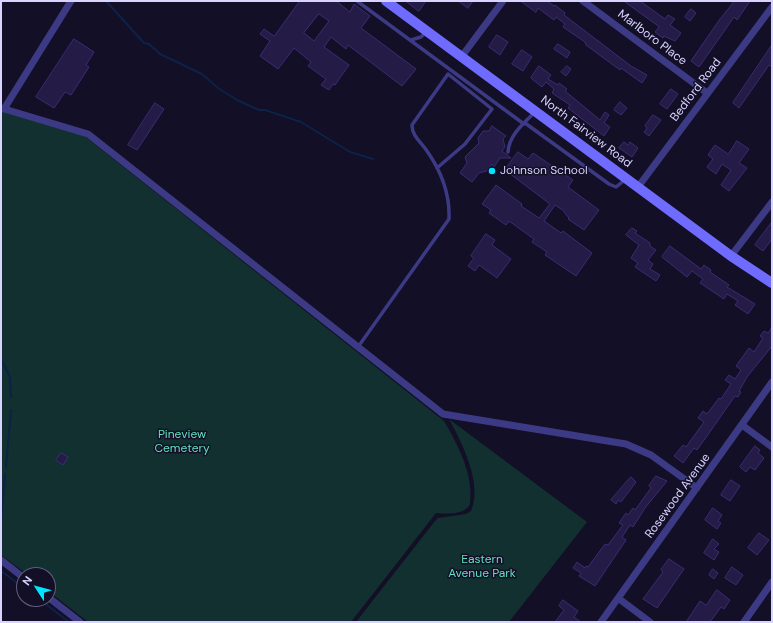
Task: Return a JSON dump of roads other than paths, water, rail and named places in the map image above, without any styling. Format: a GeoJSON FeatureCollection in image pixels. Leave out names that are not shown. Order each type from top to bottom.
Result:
{"type":"FeatureCollection","features":[{"type":"Feature","properties":{"kind":"main road","name":"North Fairview Road"},"geometry":{"type":"LineString","coordinates":[[386,1],[731,256],[772,283]]}},
{"type":"Feature","properties":{"kind":"street"},"geometry":{"type":"LineString","coordinates":[[71,1],[2,108],[88,134],[443,414],[626,444],[651,455],[696,488]]}},
{"type":"Feature","properties":{"kind":"street"},"geometry":{"type":"LineString","coordinates":[[462,56],[503,1]]}},
{"type":"Feature","properties":{"kind":"street","name":"Marlboro Place"},"geometry":{"type":"LineString","coordinates":[[583,1],[707,93]]}},
{"type":"Feature","properties":{"kind":"street","name":"Bedford Road"},"geometry":{"type":"LineString","coordinates":[[638,187],[772,7]]}},
{"type":"Feature","properties":{"kind":"street"},"geometry":{"type":"LineString","coordinates":[[731,256],[772,202]]}},
{"type":"Feature","properties":{"kind":"street","name":"Rosewood Avenue"},"geometry":{"type":"LineString","coordinates":[[601,622],[772,382]]}},
{"type":"Feature","properties":{"kind":"street"},"geometry":{"type":"LineString","coordinates":[[742,425],[772,447]]}},
{"type":"Feature","properties":{"kind":"street"},"geometry":{"type":"LineString","coordinates":[[1,560],[16,572]]}},
{"type":"Feature","properties":{"kind":"street"},"geometry":{"type":"LineString","coordinates":[[744,622],[772,582]]}},
{"type":"Feature","properties":{"kind":"street"},"geometry":{"type":"LineString","coordinates":[[618,598],[650,622]]}},
{"type":"Feature","properties":{"kind":"street"},"geometry":{"type":"LineString","coordinates":[[56,603],[80,622]]}},
{"type":"Feature","properties":{"kind":"lane"},"geometry":{"type":"LineString","coordinates":[[356,1],[609,184],[616,187],[626,178]]}},
{"type":"Feature","properties":{"kind":"lane"},"geometry":{"type":"LineString","coordinates":[[411,40],[421,37],[427,31]]}},
{"type":"Feature","properties":{"kind":"lane"},"geometry":{"type":"LineString","coordinates":[[358,347],[449,219],[450,201],[437,168],[412,131],[412,125],[448,74],[492,109],[465,144],[437,168]]}},
{"type":"Feature","properties":{"kind":"lane"},"geometry":{"type":"LineString","coordinates":[[508,152],[508,145],[516,132],[535,111]]}},
{"type":"Feature","properties":{"kind":"waterway"},"geometry":{"type":"LineString","coordinates":[[106,1],[144,43],[149,44],[160,54],[202,74],[218,88],[237,100],[259,110],[265,110],[301,122],[350,152],[373,159]]}},
{"type":"Feature","properties":{"kind":"waterway"},"geometry":{"type":"LineString","coordinates":[[1,359],[10,377],[11,397]]}},
{"type":"Feature","properties":{"kind":"waterway"},"geometry":{"type":"LineString","coordinates":[[6,467],[11,410]]}},
{"type":"Feature","properties":{"kind":"waterway"},"geometry":{"type":"LineString","coordinates":[[1,522],[5,474]]}},
{"type":"Feature","properties":{"kind":"waterway"},"geometry":{"type":"LineString","coordinates":[[1,571],[16,582]]}},
{"type":"Feature","properties":{"kind":"waterway"},"geometry":{"type":"LineString","coordinates":[[49,607],[69,622]]}},
{"type":"Feature","properties":{"kind":"place","name":"Johnson School"},"geometry":{"type":"Point","coordinates":[492,171]}},
{"type":"Feature","properties":{"kind":"park label","name":"Pineview Cemetery"},"geometry":{"type":"Point","coordinates":[182,442]}},
{"type":"Feature","properties":{"kind":"park label","name":"Eastern Avenue Park"},"geometry":{"type":"Point","coordinates":[482,567]}}]}
